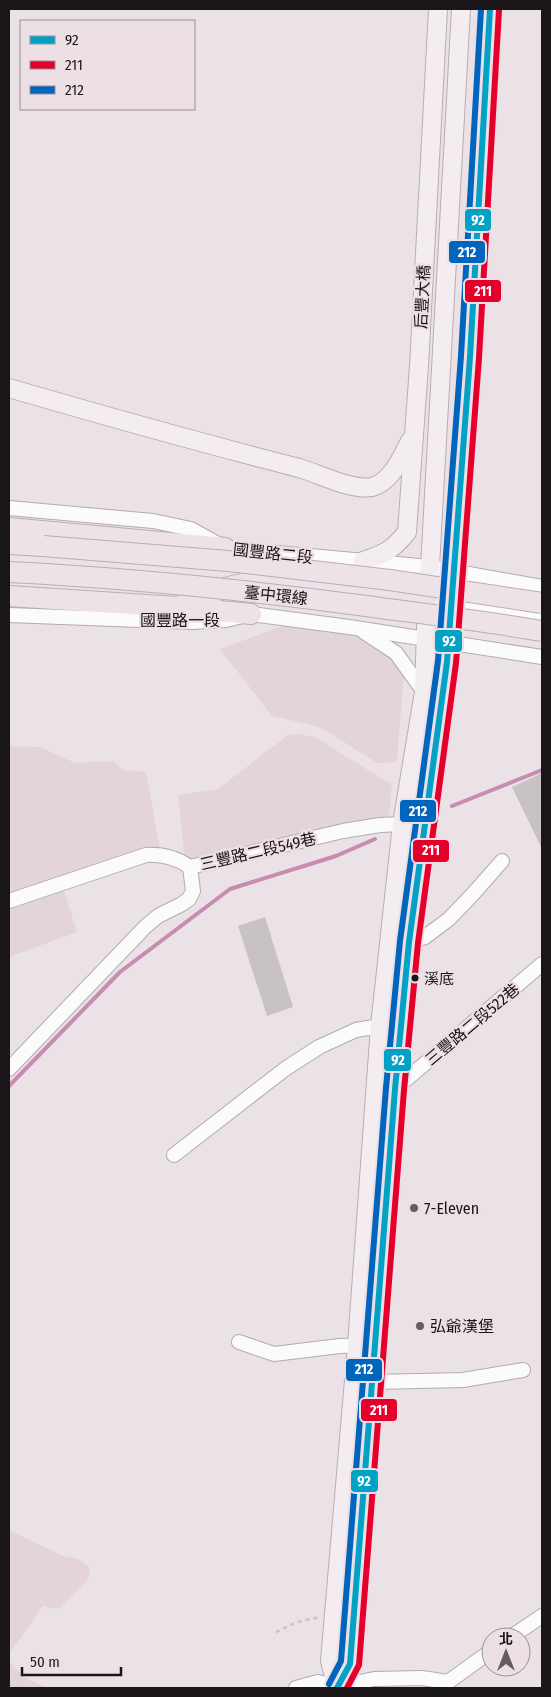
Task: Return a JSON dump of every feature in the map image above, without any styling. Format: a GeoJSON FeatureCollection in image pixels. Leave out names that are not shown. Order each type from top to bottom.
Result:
{"type":"FeatureCollection","features":[{"type":"Feature","properties":{"kind":"highway"},"geometry":{"type":"LineString","coordinates":[[9,528],[225,548]]}},
{"type":"Feature","properties":{"kind":"highway","name":"臺中環線"},"geometry":{"type":"LineString","coordinates":[[9,544],[228,561],[390,580],[542,603]]}},
{"type":"Feature","properties":{"kind":"highway","name":"臺中環線"},"geometry":{"type":"LineString","coordinates":[[9,572],[90,576],[219,588],[386,608],[542,631]]}},
{"type":"Feature","properties":{"kind":"highway"},"geometry":{"type":"LineString","coordinates":[[178,607],[241,582],[254,580],[272,580],[427,598]]}},
{"type":"Feature","properties":{"kind":"highway"},"geometry":{"type":"LineString","coordinates":[[9,596],[178,607],[251,614]]}},
{"type":"Feature","properties":{"kind":"main road","name":"后豐大橋"},"geometry":{"type":"LineString","coordinates":[[363,561],[384,554],[398,543],[407,532],[438,9]]}},
{"type":"Feature","properties":{"kind":"main road","name":"后豐大橋"},"geometry":{"type":"LineString","coordinates":[[337,1688],[330,1661],[357,1345],[374,1092],[402,824],[424,692],[427,598],[461,9]]}},
{"type":"Feature","properties":{"kind":"main road"},"geometry":{"type":"LineString","coordinates":[[337,1688],[350,1664],[395,1090],[410,942],[447,662],[470,357],[490,9]]}},
{"type":"Feature","properties":{"kind":"main road"},"geometry":{"type":"LineString","coordinates":[[9,388],[126,423],[308,471],[362,488],[375,486],[396,468],[413,436]]}},
{"type":"Feature","properties":{"kind":"street","name":"國豐路二段"},"geometry":{"type":"LineString","coordinates":[[9,508],[153,522],[191,529],[225,548],[430,567],[542,587]]}},
{"type":"Feature","properties":{"kind":"street"},"geometry":{"type":"LineString","coordinates":[[427,598],[542,616]]}},
{"type":"Feature","properties":{"kind":"street","name":"國豐路一段"},"geometry":{"type":"LineString","coordinates":[[9,615],[192,622],[226,620],[251,614],[349,627]]}},
{"type":"Feature","properties":{"kind":"street"},"geometry":{"type":"LineString","coordinates":[[349,627],[542,657]]}},
{"type":"Feature","properties":{"kind":"street"},"geometry":{"type":"LineString","coordinates":[[349,627],[367,633],[396,653],[424,692]]}},
{"type":"Feature","properties":{"kind":"street","name":"三豐路二段549巷"},"geometry":{"type":"LineString","coordinates":[[9,901],[146,855],[168,856],[190,867],[343,831],[380,825],[402,824],[426,827]]}},
{"type":"Feature","properties":{"kind":"street"},"geometry":{"type":"LineString","coordinates":[[410,942],[425,937],[449,919],[474,894],[502,861]]}},
{"type":"Feature","properties":{"kind":"street"},"geometry":{"type":"LineString","coordinates":[[9,1069],[145,927],[158,916],[189,899],[193,891],[190,867]]}},
{"type":"Feature","properties":{"kind":"street","name":"三豐路二段522巷"},"geometry":{"type":"LineString","coordinates":[[395,1090],[542,964]]}},
{"type":"Feature","properties":{"kind":"street"},"geometry":{"type":"LineString","coordinates":[[174,1155],[279,1074],[319,1047],[356,1030],[380,1026]]}},
{"type":"Feature","properties":{"kind":"street"},"geometry":{"type":"LineString","coordinates":[[374,1092],[395,1090]]}},
{"type":"Feature","properties":{"kind":"street"},"geometry":{"type":"LineString","coordinates":[[239,1342],[274,1354],[376,1344]]}},
{"type":"Feature","properties":{"kind":"street"},"geometry":{"type":"LineString","coordinates":[[373,1382],[463,1380],[523,1370]]}},
{"type":"Feature","properties":{"kind":"street"},"geometry":{"type":"LineString","coordinates":[[525,1627],[542,1616]]}},
{"type":"Feature","properties":{"kind":"street"},"geometry":{"type":"LineString","coordinates":[[296,1688],[318,1682],[337,1688],[374,1679],[422,1678],[450,1685],[481,1659]]}},
{"type":"Feature","properties":{"kind":"path"},"geometry":{"type":"LineString","coordinates":[[276,1632],[297,1622],[334,1614]]}},
{"type":"Feature","properties":{"kind":"shaded area"},"geometry":{"type":"Polygon","coordinates":[[[317,621],[365,627],[396,643],[402,650],[405,661],[397,760],[389,763],[377,763],[320,727],[272,716],[220,649],[283,626],[317,621]]]}},
{"type":"Feature","properties":{"kind":"shaded area"},"geometry":{"type":"Polygon","coordinates":[[[298,734],[315,737],[392,785],[389,814],[384,819],[193,862],[185,860],[178,795],[218,789],[288,735],[298,734]]]}},
{"type":"Feature","properties":{"kind":"shaded area"},"geometry":{"type":"Polygon","coordinates":[[[9,746],[40,747],[75,763],[114,761],[122,770],[146,772],[160,849],[60,878],[77,932],[9,957],[9,746]]]}},
{"type":"Feature","properties":{"kind":"shaded area"},"geometry":{"type":"Polygon","coordinates":[[[9,1530],[63,1556],[78,1559],[88,1566],[90,1571],[88,1580],[59,1609],[43,1606],[9,1654],[9,1530]]]}},
{"type":"Feature","properties":{"kind":"shaded area"},"geometry":{"type":"Polygon","coordinates":[[[9,1660],[22,1676],[47,1688],[9,1688],[9,1660]]]}},
{"type":"Feature","properties":{"kind":"building"},"geometry":{"type":"Polygon","coordinates":[[[542,773],[542,849],[512,787],[542,773]]]}},
{"type":"Feature","properties":{"kind":"building"},"geometry":{"type":"Polygon","coordinates":[[[265,917],[293,1007],[267,1016],[238,926],[265,917]]]}},
{"type":"Feature","properties":{"kind":"waterway"},"geometry":{"type":"LineString","coordinates":[[452,806],[542,770]]}},
{"type":"Feature","properties":{"kind":"waterway"},"geometry":{"type":"LineString","coordinates":[[9,1086],[120,972],[230,889],[336,856],[375,839]]}},
{"type":"Feature","properties":{"kind":"transit line","name":"212"},"geometry":{"type":"LineString","coordinates":[[329,1684],[341,1661],[386,1088],[400,941],[438,661],[461,356],[481,9]]}},
{"type":"Feature","properties":{"kind":"transit line","name":"92"},"geometry":{"type":"LineString","coordinates":[[337,1688],[350,1664],[395,1089],[409,942],[447,662],[470,357],[490,9]]}},
{"type":"Feature","properties":{"kind":"transit line","name":"211"},"geometry":{"type":"LineString","coordinates":[[347,1688],[359,1665],[404,1090],[418,943],[456,663],[479,358],[499,10]]}},
{"type":"Feature","properties":{"kind":"place","name":"溪底"},"geometry":{"type":"Point","coordinates":[415,978]}},
{"type":"Feature","properties":{"kind":"place","name":"7-Eleven"},"geometry":{"type":"Point","coordinates":[414,1208]}},
{"type":"Feature","properties":{"kind":"place","name":"弘爺漢堡"},"geometry":{"type":"Point","coordinates":[420,1326]}}]}
